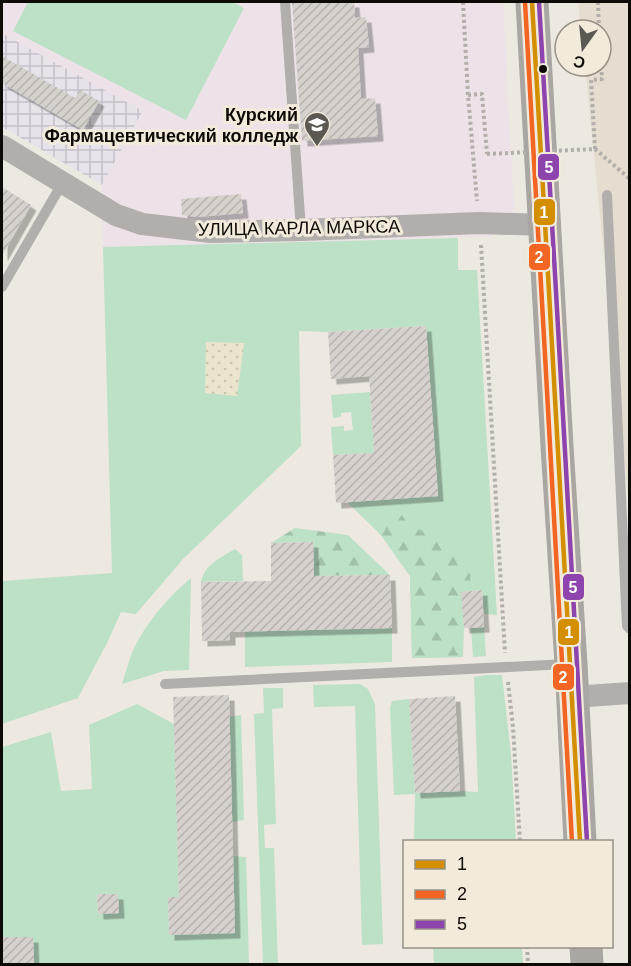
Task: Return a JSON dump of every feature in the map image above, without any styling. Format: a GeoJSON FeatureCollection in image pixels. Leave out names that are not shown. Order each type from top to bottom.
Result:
{"type":"FeatureCollection","features":[{"type":"Feature","properties":{"kind":"main road"},"geometry":{"type":"LineString","coordinates":[[532,2],[580,840]]}},
{"type":"Feature","properties":{"kind":"main road"},"geometry":{"type":"LineString","coordinates":[[586,948],[587,964]]}},
{"type":"Feature","properties":{"kind":"street","name":"УЛИЦА КАРЛА МАРКСА"},"geometry":{"type":"LineString","coordinates":[[2,146],[116,215],[142,224],[211,232],[301,231],[479,223],[546,225]]}},
{"type":"Feature","properties":{"kind":"street"},"geometry":{"type":"LineString","coordinates":[[573,697],[630,693]]}},
{"type":"Feature","properties":{"kind":"lane"},"geometry":{"type":"LineString","coordinates":[[285,2],[301,231]]}},
{"type":"Feature","properties":{"kind":"lane"},"geometry":{"type":"LineString","coordinates":[[2,287],[63,182]]}},
{"type":"Feature","properties":{"kind":"lane"},"geometry":{"type":"LineString","coordinates":[[607,195],[627,626],[630,629]]}},
{"type":"Feature","properties":{"kind":"lane"},"geometry":{"type":"LineString","coordinates":[[165,684],[571,664]]}},
{"type":"Feature","properties":{"kind":"path"},"geometry":{"type":"LineString","coordinates":[[463,2],[506,667],[513,727],[520,840]]}},
{"type":"Feature","properties":{"kind":"path"},"geometry":{"type":"LineString","coordinates":[[598,2],[599,18]]}},
{"type":"Feature","properties":{"kind":"path"},"geometry":{"type":"LineString","coordinates":[[595,149],[591,80],[602,78]]}},
{"type":"Feature","properties":{"kind":"path"},"geometry":{"type":"LineString","coordinates":[[468,95],[482,94],[487,154],[595,149],[630,179]]}},
{"type":"Feature","properties":{"kind":"path"},"geometry":{"type":"LineString","coordinates":[[527,948],[528,964]]}},
{"type":"Feature","properties":{"kind":"shaded area","name":"Курский Фармацевтический колледж"},"geometry":{"type":"Polygon","coordinates":[[[2,2],[503,2],[514,209],[490,237],[103,247],[102,185],[143,111],[2,33],[2,2]]]}},
{"type":"Feature","properties":{"kind":"shaded area"},"geometry":{"type":"Polygon","coordinates":[[[578,2],[629,2],[629,506],[586,78],[613,78],[613,18],[580,18],[578,2]]]}},
{"type":"Feature","properties":{"kind":"shaded area"},"geometry":{"type":"Polygon","coordinates":[[[2,33],[143,111],[102,185],[2,127],[2,33]]]}},
{"type":"Feature","properties":{"kind":"green space"},"geometry":{"type":"Polygon","coordinates":[[[28,2],[232,2],[244,8],[186,120],[13,31],[28,2]]]}},
{"type":"Feature","properties":{"kind":"green space"},"geometry":{"type":"Polygon","coordinates":[[[458,238],[458,270],[477,270],[497,615],[484,614],[482,590],[461,592],[464,628],[463,657],[412,658],[410,576],[381,535],[347,502],[438,495],[426,326],[328,332],[299,331],[301,446],[183,559],[136,614],[121,612],[78,698],[2,724],[2,581],[112,573],[103,247],[458,238]]]}},
{"type":"Feature","properties":{"kind":"green space"},"geometry":{"type":"Polygon","coordinates":[[[370,392],[374,453],[333,455],[331,427],[344,426],[344,431],[353,430],[351,412],[341,413],[341,417],[333,418],[331,395],[370,392]]]}},
{"type":"Feature","properties":{"kind":"green space"},"geometry":{"type":"Polygon","coordinates":[[[395,507],[412,528],[445,536],[460,536],[466,554],[462,565],[470,574],[471,591],[461,592],[464,628],[460,639],[463,657],[412,658],[410,576],[381,535],[377,520],[381,509],[395,507]]]}},
{"type":"Feature","properties":{"kind":"green space"},"geometry":{"type":"Polygon","coordinates":[[[295,528],[348,535],[390,575],[314,576],[313,542],[271,543],[295,528]]]}},
{"type":"Feature","properties":{"kind":"green space"},"geometry":{"type":"Polygon","coordinates":[[[235,549],[242,555],[243,581],[201,582],[210,566],[235,549]]]}},
{"type":"Feature","properties":{"kind":"green space"},"geometry":{"type":"Polygon","coordinates":[[[191,578],[189,670],[164,671],[122,684],[139,638],[166,602],[191,578]]]}},
{"type":"Feature","properties":{"kind":"green space"},"geometry":{"type":"Polygon","coordinates":[[[484,627],[486,656],[473,657],[471,628],[484,627]]]}},
{"type":"Feature","properties":{"kind":"green space"},"geometry":{"type":"Polygon","coordinates":[[[392,628],[392,662],[245,667],[245,631],[392,628]]]}},
{"type":"Feature","properties":{"kind":"green space"},"geometry":{"type":"Polygon","coordinates":[[[502,675],[511,754],[516,840],[414,840],[415,794],[394,795],[390,708],[392,701],[409,699],[415,793],[478,792],[474,677],[502,675]]]}},
{"type":"Feature","properties":{"kind":"green space"},"geometry":{"type":"Polygon","coordinates":[[[360,684],[368,689],[375,704],[383,944],[362,945],[355,706],[314,707],[313,685],[360,684]]]}},
{"type":"Feature","properties":{"kind":"green space"},"geometry":{"type":"Polygon","coordinates":[[[263,688],[283,688],[283,708],[272,709],[276,824],[264,825],[265,848],[274,848],[278,964],[263,964],[254,714],[264,713],[263,688]]]}},
{"type":"Feature","properties":{"kind":"green space"},"geometry":{"type":"Polygon","coordinates":[[[137,704],[174,724],[179,897],[168,897],[169,934],[233,856],[246,857],[249,964],[34,964],[33,937],[2,937],[2,747],[51,732],[61,791],[92,789],[89,725],[137,704]],[[97,894],[98,914],[118,913],[118,894],[97,894]]]}},
{"type":"Feature","properties":{"kind":"green space"},"geometry":{"type":"Polygon","coordinates":[[[241,715],[244,820],[232,822],[229,717],[241,715]]]}},
{"type":"Feature","properties":{"kind":"green space"},"geometry":{"type":"Polygon","coordinates":[[[433,948],[522,948],[523,964],[434,964],[433,948]]]}},
{"type":"Feature","properties":{"kind":"sand"},"geometry":{"type":"Polygon","coordinates":[[[206,342],[244,343],[237,396],[205,393],[206,342]]]}},
{"type":"Feature","properties":{"kind":"building"},"geometry":{"type":"Polygon","coordinates":[[[292,2],[354,2],[355,18],[366,17],[369,47],[358,48],[361,99],[375,98],[378,136],[302,141],[292,2]]]}},
{"type":"Feature","properties":{"kind":"building"},"geometry":{"type":"Polygon","coordinates":[[[2,56],[75,98],[80,90],[99,101],[83,130],[2,83],[2,56]]]}},
{"type":"Feature","properties":{"kind":"building"},"geometry":{"type":"Polygon","coordinates":[[[2,187],[31,205],[2,256],[2,187]]]}},
{"type":"Feature","properties":{"kind":"building"},"geometry":{"type":"Polygon","coordinates":[[[241,194],[243,213],[198,217],[182,215],[181,199],[241,194]]]}},
{"type":"Feature","properties":{"kind":"building"},"geometry":{"type":"Polygon","coordinates":[[[426,326],[438,496],[336,503],[333,455],[374,453],[369,376],[331,379],[328,332],[426,326]]]}},
{"type":"Feature","properties":{"kind":"building"},"geometry":{"type":"Polygon","coordinates":[[[313,542],[314,576],[390,575],[392,628],[230,632],[230,640],[202,641],[201,582],[271,581],[271,543],[313,542]]]}},
{"type":"Feature","properties":{"kind":"building"},"geometry":{"type":"Polygon","coordinates":[[[482,590],[484,627],[464,628],[461,592],[482,590]]]}},
{"type":"Feature","properties":{"kind":"building"},"geometry":{"type":"Polygon","coordinates":[[[229,695],[235,933],[169,935],[168,897],[179,897],[173,697],[229,695]]]}},
{"type":"Feature","properties":{"kind":"building"},"geometry":{"type":"Polygon","coordinates":[[[455,696],[460,791],[415,793],[409,699],[455,696]]]}},
{"type":"Feature","properties":{"kind":"building"},"geometry":{"type":"Polygon","coordinates":[[[97,894],[118,894],[119,913],[98,914],[97,894]]]}},
{"type":"Feature","properties":{"kind":"building"},"geometry":{"type":"Polygon","coordinates":[[[2,937],[33,937],[34,964],[2,964],[2,937]]]}},
{"type":"Feature","properties":{"kind":"transit line","name":"2"},"geometry":{"type":"LineString","coordinates":[[525,2],[572,840]]}},
{"type":"Feature","properties":{"kind":"transit line","name":"1"},"geometry":{"type":"LineString","coordinates":[[532,2],[580,840]]}},
{"type":"Feature","properties":{"kind":"transit line","name":"5"},"geometry":{"type":"LineString","coordinates":[[539,2],[587,840]]}},
{"type":"Feature","properties":{"kind":"place","name":"Курский Фармацевтический колледж"},"geometry":{"type":"Point","coordinates":[317,148]}}]}
